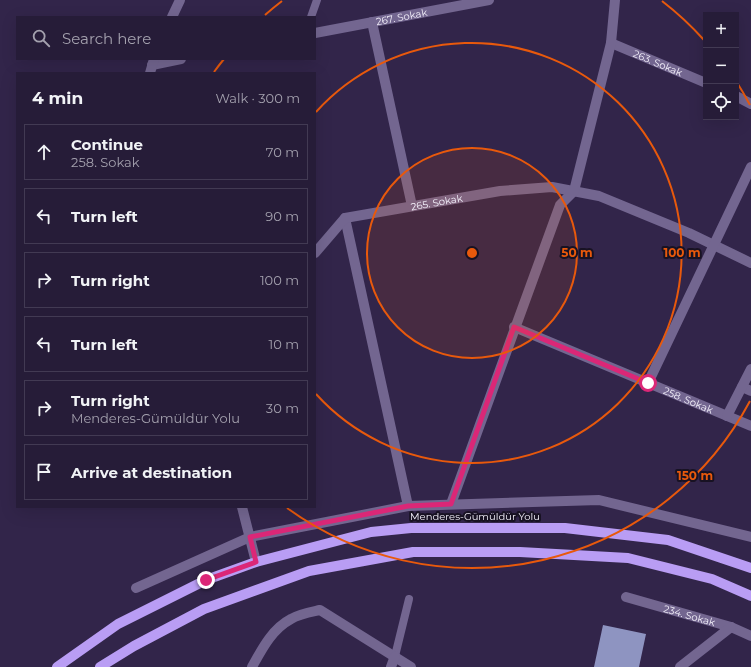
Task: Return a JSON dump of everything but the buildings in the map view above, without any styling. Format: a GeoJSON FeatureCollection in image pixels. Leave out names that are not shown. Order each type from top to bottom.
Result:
{"type":"FeatureCollection","features":[{"type":"Feature","properties":{"kind":"main road","name":"Menderes-Gümüldür Yolu"},"geometry":{"type":"LineString","coordinates":[[57,667],[118,624],[206,580],[256,562],[371,532],[411,528],[565,528],[668,540],[751,568]]}},
{"type":"Feature","properties":{"kind":"main road"},"geometry":{"type":"LineString","coordinates":[[100,667],[134,646],[204,609],[309,571],[413,552],[520,552],[628,558],[712,579],[751,596]]}},
{"type":"Feature","properties":{"kind":"street"},"geometry":{"type":"LineString","coordinates":[[172,16],[180,0]]}},
{"type":"Feature","properties":{"kind":"street","name":"267. Sokak"},"geometry":{"type":"LineString","coordinates":[[316,33],[489,0]]}},
{"type":"Feature","properties":{"kind":"street"},"geometry":{"type":"LineString","coordinates":[[451,504],[514,327],[560,205],[574,191],[611,43],[615,0]]}},
{"type":"Feature","properties":{"kind":"street"},"geometry":{"type":"LineString","coordinates":[[372,22],[412,206]]}},
{"type":"Feature","properties":{"kind":"street","name":"263. Sokak"},"geometry":{"type":"LineString","coordinates":[[611,43],[703,82]]}},
{"type":"Feature","properties":{"kind":"street"},"geometry":{"type":"LineString","coordinates":[[152,66],[177,60]]}},
{"type":"Feature","properties":{"kind":"street"},"geometry":{"type":"LineString","coordinates":[[739,98],[751,104]]}},
{"type":"Feature","properties":{"kind":"street"},"geometry":{"type":"LineString","coordinates":[[648,383],[751,168]]}},
{"type":"Feature","properties":{"kind":"street","name":"265. Sokak"},"geometry":{"type":"LineString","coordinates":[[345,218],[500,191],[552,187],[599,196],[714,245],[751,263]]}},
{"type":"Feature","properties":{"kind":"street"},"geometry":{"type":"LineString","coordinates":[[316,252],[345,218]]}},
{"type":"Feature","properties":{"kind":"street"},"geometry":{"type":"LineString","coordinates":[[345,218],[408,506]]}},
{"type":"Feature","properties":{"kind":"street","name":"258. Sokak"},"geometry":{"type":"LineString","coordinates":[[514,327],[751,426]]}},
{"type":"Feature","properties":{"kind":"street"},"geometry":{"type":"LineString","coordinates":[[727,416],[746,389],[751,368]]}},
{"type":"Feature","properties":{"kind":"street"},"geometry":{"type":"LineString","coordinates":[[136,588],[250,537],[408,506],[599,500],[751,538]]}},
{"type":"Feature","properties":{"kind":"street"},"geometry":{"type":"LineString","coordinates":[[242,508],[256,562]]}},
{"type":"Feature","properties":{"kind":"street","name":"234. Sokak"},"geometry":{"type":"LineString","coordinates":[[626,597],[731,627],[751,636]]}},
{"type":"Feature","properties":{"kind":"street"},"geometry":{"type":"LineString","coordinates":[[252,667],[271,635],[280,626],[292,618],[320,610],[411,667]]}},
{"type":"Feature","properties":{"kind":"street"},"geometry":{"type":"LineString","coordinates":[[680,667],[731,627]]}},
{"type":"Feature","properties":{"kind":"street"},"geometry":{"type":"LineString","coordinates":[[391,667],[395,656]]}},
{"type":"Feature","properties":{"kind":"lane"},"geometry":{"type":"LineString","coordinates":[[311,16],[317,0]]}},
{"type":"Feature","properties":{"kind":"lane"},"geometry":{"type":"LineString","coordinates":[[395,656],[409,599]]}},
{"type":"Feature","properties":{"kind":"route"},"geometry":{"type":"LineString","coordinates":[[206,580],[256,562],[250,537],[408,506],[451,504],[514,327],[648,383]]}}]}
